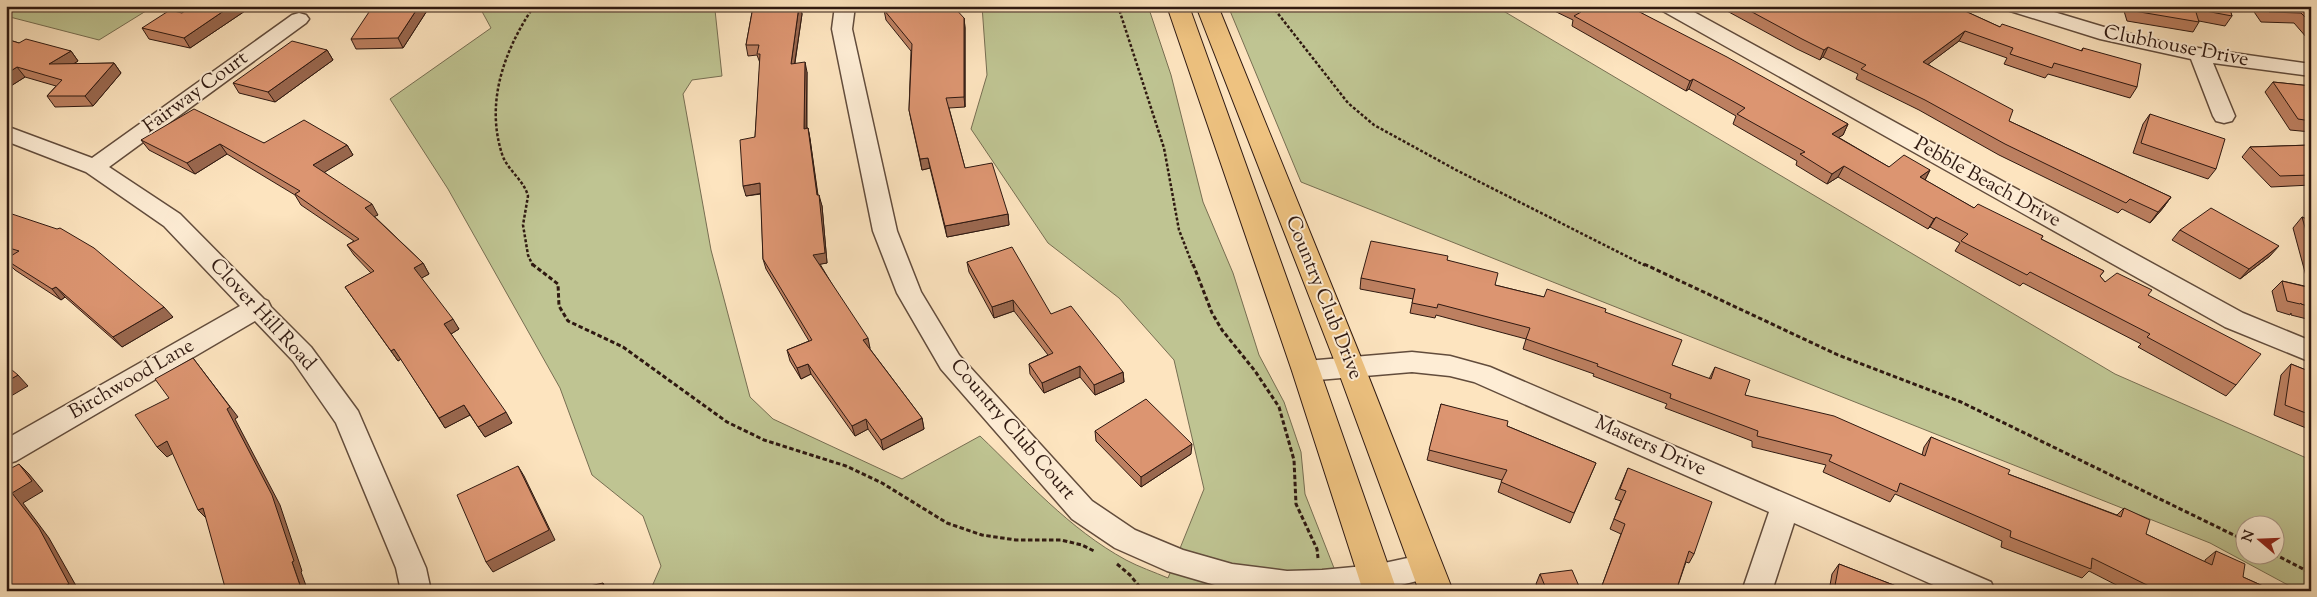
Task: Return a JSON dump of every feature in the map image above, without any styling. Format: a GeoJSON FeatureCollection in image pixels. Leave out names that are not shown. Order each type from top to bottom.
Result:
{"type":"FeatureCollection","features":[{"type":"Feature","properties":{"kind":"main road","name":"Country Club Drive"},"geometry":{"type":"LineString","coordinates":[[1178,6],[1306,371],[1378,584]]}},
{"type":"Feature","properties":{"kind":"main road","name":"Country Club Drive"},"geometry":{"type":"LineString","coordinates":[[1207,6],[1350,366],[1431,579]]}},
{"type":"Feature","properties":{"kind":"street","name":"Country Club Court"},"geometry":{"type":"LineString","coordinates":[[845,6],[842,29],[885,231],[909,292],[950,362],[1046,473],[1082,510],[1125,540],[1178,562],[1232,577],[1287,584],[1378,584],[1431,579]]}},
{"type":"Feature","properties":{"kind":"street","name":"Pebble Beach Drive"},"geometry":{"type":"LineString","coordinates":[[1668,6],[2234,320],[2311,352]]}},
{"type":"Feature","properties":{"kind":"street","name":"Clubhouse Drive"},"geometry":{"type":"LineString","coordinates":[[2014,6],[2056,21],[2122,39],[2200,55],[2311,70]]}},
{"type":"Feature","properties":{"kind":"street","name":"Fairway Court"},"geometry":{"type":"LineString","coordinates":[[94,167],[299,19]]}},
{"type":"Feature","properties":{"kind":"street"},"geometry":{"type":"LineString","coordinates":[[2200,55],[2224,116]]}},
{"type":"Feature","properties":{"kind":"street","name":"Clover Hill Road"},"geometry":{"type":"LineString","coordinates":[[6,133],[94,167],[172,220],[302,354],[348,419],[411,568],[416,591]]}},
{"type":"Feature","properties":{"kind":"street","name":"Birchwood Lane"},"geometry":{"type":"LineString","coordinates":[[6,453],[258,307]]}},
{"type":"Feature","properties":{"kind":"street","name":"Masters Drive"},"geometry":{"type":"LineString","coordinates":[[1306,371],[1412,362],[1450,366],[1480,374],[1980,591]]}},
{"type":"Feature","properties":{"kind":"street"},"geometry":{"type":"LineString","coordinates":[[1756,591],[1786,506]]}},
{"type":"Feature","properties":{"kind":"path"},"geometry":{"type":"LineString","coordinates":[[534,6],[505,57],[498,80],[495,103],[502,154],[526,192],[529,204],[522,225],[531,263],[558,284],[559,306],[568,322],[623,348],[727,422],[764,440],[853,470],[882,483],[947,523],[982,535],[1016,540],[1061,540],[1082,545],[1097,552]]}},
{"type":"Feature","properties":{"kind":"path"},"geometry":{"type":"LineString","coordinates":[[1118,6],[1164,148],[1179,230],[1200,286],[1222,330],[1264,385],[1278,407],[1294,460],[1296,504],[1317,548],[1322,583]]}},
{"type":"Feature","properties":{"kind":"path"},"geometry":{"type":"LineString","coordinates":[[1272,6],[1348,104],[1374,125],[1404,143],[1693,288],[1840,356],[1920,384],[1961,402],[2234,535]]}},
{"type":"Feature","properties":{"kind":"path"},"geometry":{"type":"LineString","coordinates":[[2284,559],[2311,572]]}},
{"type":"Feature","properties":{"kind":"path"},"geometry":{"type":"LineString","coordinates":[[1112,560],[1130,575],[1143,591]]}},
{"type":"Feature","properties":{"kind":"green space"},"geometry":{"type":"Polygon","coordinates":[[[6,6],[154,6],[99,40],[6,16],[6,6]]]}},
{"type":"Feature","properties":{"kind":"green space"},"geometry":{"type":"Polygon","coordinates":[[[479,6],[716,6],[722,76],[692,80],[683,94],[711,250],[750,397],[773,419],[902,479],[980,436],[1049,503],[1086,534],[1126,560],[1168,578],[1204,489],[1174,360],[1119,298],[1048,243],[971,129],[987,75],[982,6],[1148,6],[1171,75],[1203,202],[1233,273],[1259,355],[1284,402],[1301,452],[1305,494],[1343,591],[650,591],[661,566],[643,516],[592,475],[560,388],[448,189],[390,99],[491,28],[479,6]]]}},
{"type":"Feature","properties":{"kind":"green space"},"geometry":{"type":"Polygon","coordinates":[[[1228,6],[1495,6],[2115,374],[2311,460],[2311,591],[2299,591],[2249,564],[2284,564],[2284,514],[2234,514],[2234,556],[2210,543],[1301,182],[1228,6]]]}},
{"type":"Feature","properties":{"kind":"building"},"geometry":{"type":"Polygon","coordinates":[[[192,6],[231,6],[184,38],[142,28],[170,10],[182,13],[192,6]]]}},
{"type":"Feature","properties":{"kind":"building"},"geometry":{"type":"Polygon","coordinates":[[[373,6],[419,6],[398,38],[351,39],[373,6]]]}},
{"type":"Feature","properties":{"kind":"building"},"geometry":{"type":"Polygon","coordinates":[[[799,6],[791,64],[805,62],[804,129],[808,128],[817,195],[819,195],[825,253],[813,255],[868,338],[863,340],[922,418],[881,440],[866,419],[852,426],[808,364],[797,368],[787,350],[812,340],[763,259],[760,183],[743,186],[740,140],[755,137],[760,54],[757,54],[759,45],[746,45],[753,7],[799,6]]]}},
{"type":"Feature","properties":{"kind":"building"},"geometry":{"type":"Polygon","coordinates":[[[896,6],[953,6],[964,18],[964,97],[946,98],[965,168],[992,163],[1008,214],[945,226],[928,158],[920,159],[909,110],[912,44],[884,10],[896,6]]]}},
{"type":"Feature","properties":{"kind":"building"},"geometry":{"type":"Polygon","coordinates":[[[1568,6],[1628,6],[1727,57],[1848,124],[1832,134],[1889,167],[1904,155],[1930,170],[1920,177],[1974,208],[1978,204],[2043,236],[2041,239],[2104,271],[2100,276],[2105,282],[2117,273],[2152,290],[2148,295],[2261,354],[2236,385],[2147,337],[2150,334],[2030,272],[2027,275],[1961,241],[1968,234],[1936,217],[1934,219],[1844,166],[1832,174],[1800,154],[1805,152],[1737,114],[1745,108],[1693,79],[1690,81],[1574,16],[1581,12],[1568,6]]]}},
{"type":"Feature","properties":{"kind":"building"},"geometry":{"type":"Polygon","coordinates":[[[1741,6],[1954,6],[2000,27],[2002,24],[2082,51],[2083,48],[2141,64],[2137,87],[2054,63],[2052,68],[2010,54],[2013,48],[1965,31],[1923,62],[2013,110],[2009,121],[2171,197],[2158,212],[2130,199],[2126,203],[2005,144],[1925,100],[1861,69],[1866,65],[1828,47],[1824,50],[1741,6]]]}},
{"type":"Feature","properties":{"kind":"building"},"geometry":{"type":"Polygon","coordinates":[[[2132,6],[2229,6],[2232,16],[2195,9],[2199,22],[2134,11],[2132,6]]]}},
{"type":"Feature","properties":{"kind":"building"},"geometry":{"type":"Polygon","coordinates":[[[2265,6],[2311,6],[2311,23],[2301,13],[2269,12],[2265,6]]]}},
{"type":"Feature","properties":{"kind":"building"},"geometry":{"type":"Polygon","coordinates":[[[6,39],[19,43],[26,39],[71,51],[49,64],[114,63],[85,96],[47,96],[62,80],[17,67],[6,74],[6,39]]]}},
{"type":"Feature","properties":{"kind":"building"},"geometry":{"type":"Polygon","coordinates":[[[292,41],[327,50],[268,92],[233,83],[292,41]]]}},
{"type":"Feature","properties":{"kind":"building"},"geometry":{"type":"Polygon","coordinates":[[[2273,82],[2311,86],[2311,121],[2298,119],[2273,82]]]}},
{"type":"Feature","properties":{"kind":"building"},"geometry":{"type":"Polygon","coordinates":[[[194,109],[264,143],[304,120],[347,145],[313,165],[372,204],[365,208],[423,263],[414,268],[453,319],[444,324],[506,412],[478,427],[464,405],[439,418],[394,349],[391,351],[345,287],[374,271],[347,245],[359,239],[295,194],[300,191],[220,144],[187,163],[141,140],[194,109]]]}},
{"type":"Feature","properties":{"kind":"building"},"geometry":{"type":"Polygon","coordinates":[[[2150,114],[2225,139],[2216,169],[2141,143],[2150,114]]]}},
{"type":"Feature","properties":{"kind":"building"},"geometry":{"type":"Polygon","coordinates":[[[2311,145],[2311,175],[2280,176],[2250,147],[2311,145]]]}},
{"type":"Feature","properties":{"kind":"building"},"geometry":{"type":"Polygon","coordinates":[[[2211,208],[2279,246],[2249,269],[2180,230],[2211,208]]]}},
{"type":"Feature","properties":{"kind":"building"},"geometry":{"type":"Polygon","coordinates":[[[6,212],[57,229],[60,228],[94,248],[164,307],[113,337],[56,287],[52,289],[6,260],[19,251],[6,247],[6,212]]]}},
{"type":"Feature","properties":{"kind":"building"},"geometry":{"type":"Polygon","coordinates":[[[2302,217],[2311,221],[2311,248],[2302,217]]]}},
{"type":"Feature","properties":{"kind":"building"},"geometry":{"type":"Polygon","coordinates":[[[1371,241],[1448,256],[1447,260],[1498,273],[1495,285],[1544,297],[1547,289],[1606,309],[1605,312],[1682,340],[1672,365],[1711,379],[1715,367],[1750,380],[1745,395],[1834,416],[1925,456],[1931,437],[2010,470],[2008,474],[2121,517],[2124,508],[2150,520],[2146,534],[2212,565],[2216,551],[2234,559],[2234,564],[2245,564],[2243,577],[2274,591],[2153,591],[2153,588],[2092,558],[2091,569],[2010,537],[2011,531],[1900,483],[1897,492],[1829,461],[1832,455],[1757,436],[1758,431],[1670,398],[1671,394],[1597,366],[1598,364],[1526,339],[1530,328],[1438,304],[1437,308],[1412,303],[1415,289],[1361,278],[1371,241]]]}},
{"type":"Feature","properties":{"kind":"building"},"geometry":{"type":"Polygon","coordinates":[[[1012,247],[1051,314],[1071,306],[1123,372],[1094,385],[1080,366],[1042,383],[1029,364],[1053,353],[1013,300],[992,307],[967,262],[1012,247]]]}},
{"type":"Feature","properties":{"kind":"building"},"geometry":{"type":"Polygon","coordinates":[[[2282,281],[2311,288],[2311,307],[2287,301],[2282,281]]]}},
{"type":"Feature","properties":{"kind":"building"},"geometry":{"type":"Polygon","coordinates":[[[193,358],[230,407],[227,409],[272,495],[302,591],[226,591],[203,508],[198,510],[167,441],[157,447],[135,415],[169,398],[155,379],[193,358]]]}},
{"type":"Feature","properties":{"kind":"building"},"geometry":{"type":"Polygon","coordinates":[[[2291,364],[2311,372],[2311,415],[2285,405],[2291,364]]]}},
{"type":"Feature","properties":{"kind":"building"},"geometry":{"type":"Polygon","coordinates":[[[6,365],[18,375],[6,382],[6,365]]]}},
{"type":"Feature","properties":{"kind":"building"},"geometry":{"type":"Polygon","coordinates":[[[1146,399],[1192,444],[1141,477],[1095,431],[1146,399]]]}},
{"type":"Feature","properties":{"kind":"building"},"geometry":{"type":"Polygon","coordinates":[[[1441,404],[1508,421],[1507,426],[1596,463],[1574,513],[1501,482],[1507,470],[1429,450],[1441,404]]]}},
{"type":"Feature","properties":{"kind":"building"},"geometry":{"type":"Polygon","coordinates":[[[19,464],[32,481],[12,493],[39,528],[69,584],[63,587],[64,591],[6,591],[6,471],[19,464]]]}},
{"type":"Feature","properties":{"kind":"building"},"geometry":{"type":"Polygon","coordinates":[[[518,466],[549,530],[486,562],[457,495],[518,466]]]}},
{"type":"Feature","properties":{"kind":"building"},"geometry":{"type":"Polygon","coordinates":[[[1628,468],[1712,502],[1694,554],[1689,551],[1676,591],[1600,591],[1625,524],[1614,519],[1626,491],[1620,489],[1628,468]]]}},
{"type":"Feature","properties":{"kind":"building"},"geometry":{"type":"Polygon","coordinates":[[[1839,564],[1909,591],[1834,591],[1839,564]]]}},
{"type":"Feature","properties":{"kind":"building"},"geometry":{"type":"Polygon","coordinates":[[[1572,570],[1581,591],[1547,591],[1540,574],[1572,570]]]}},
{"type":"Feature","properties":{"kind":"building"},"geometry":{"type":"Polygon","coordinates":[[[603,583],[603,591],[568,591],[603,583]]]}}]}
